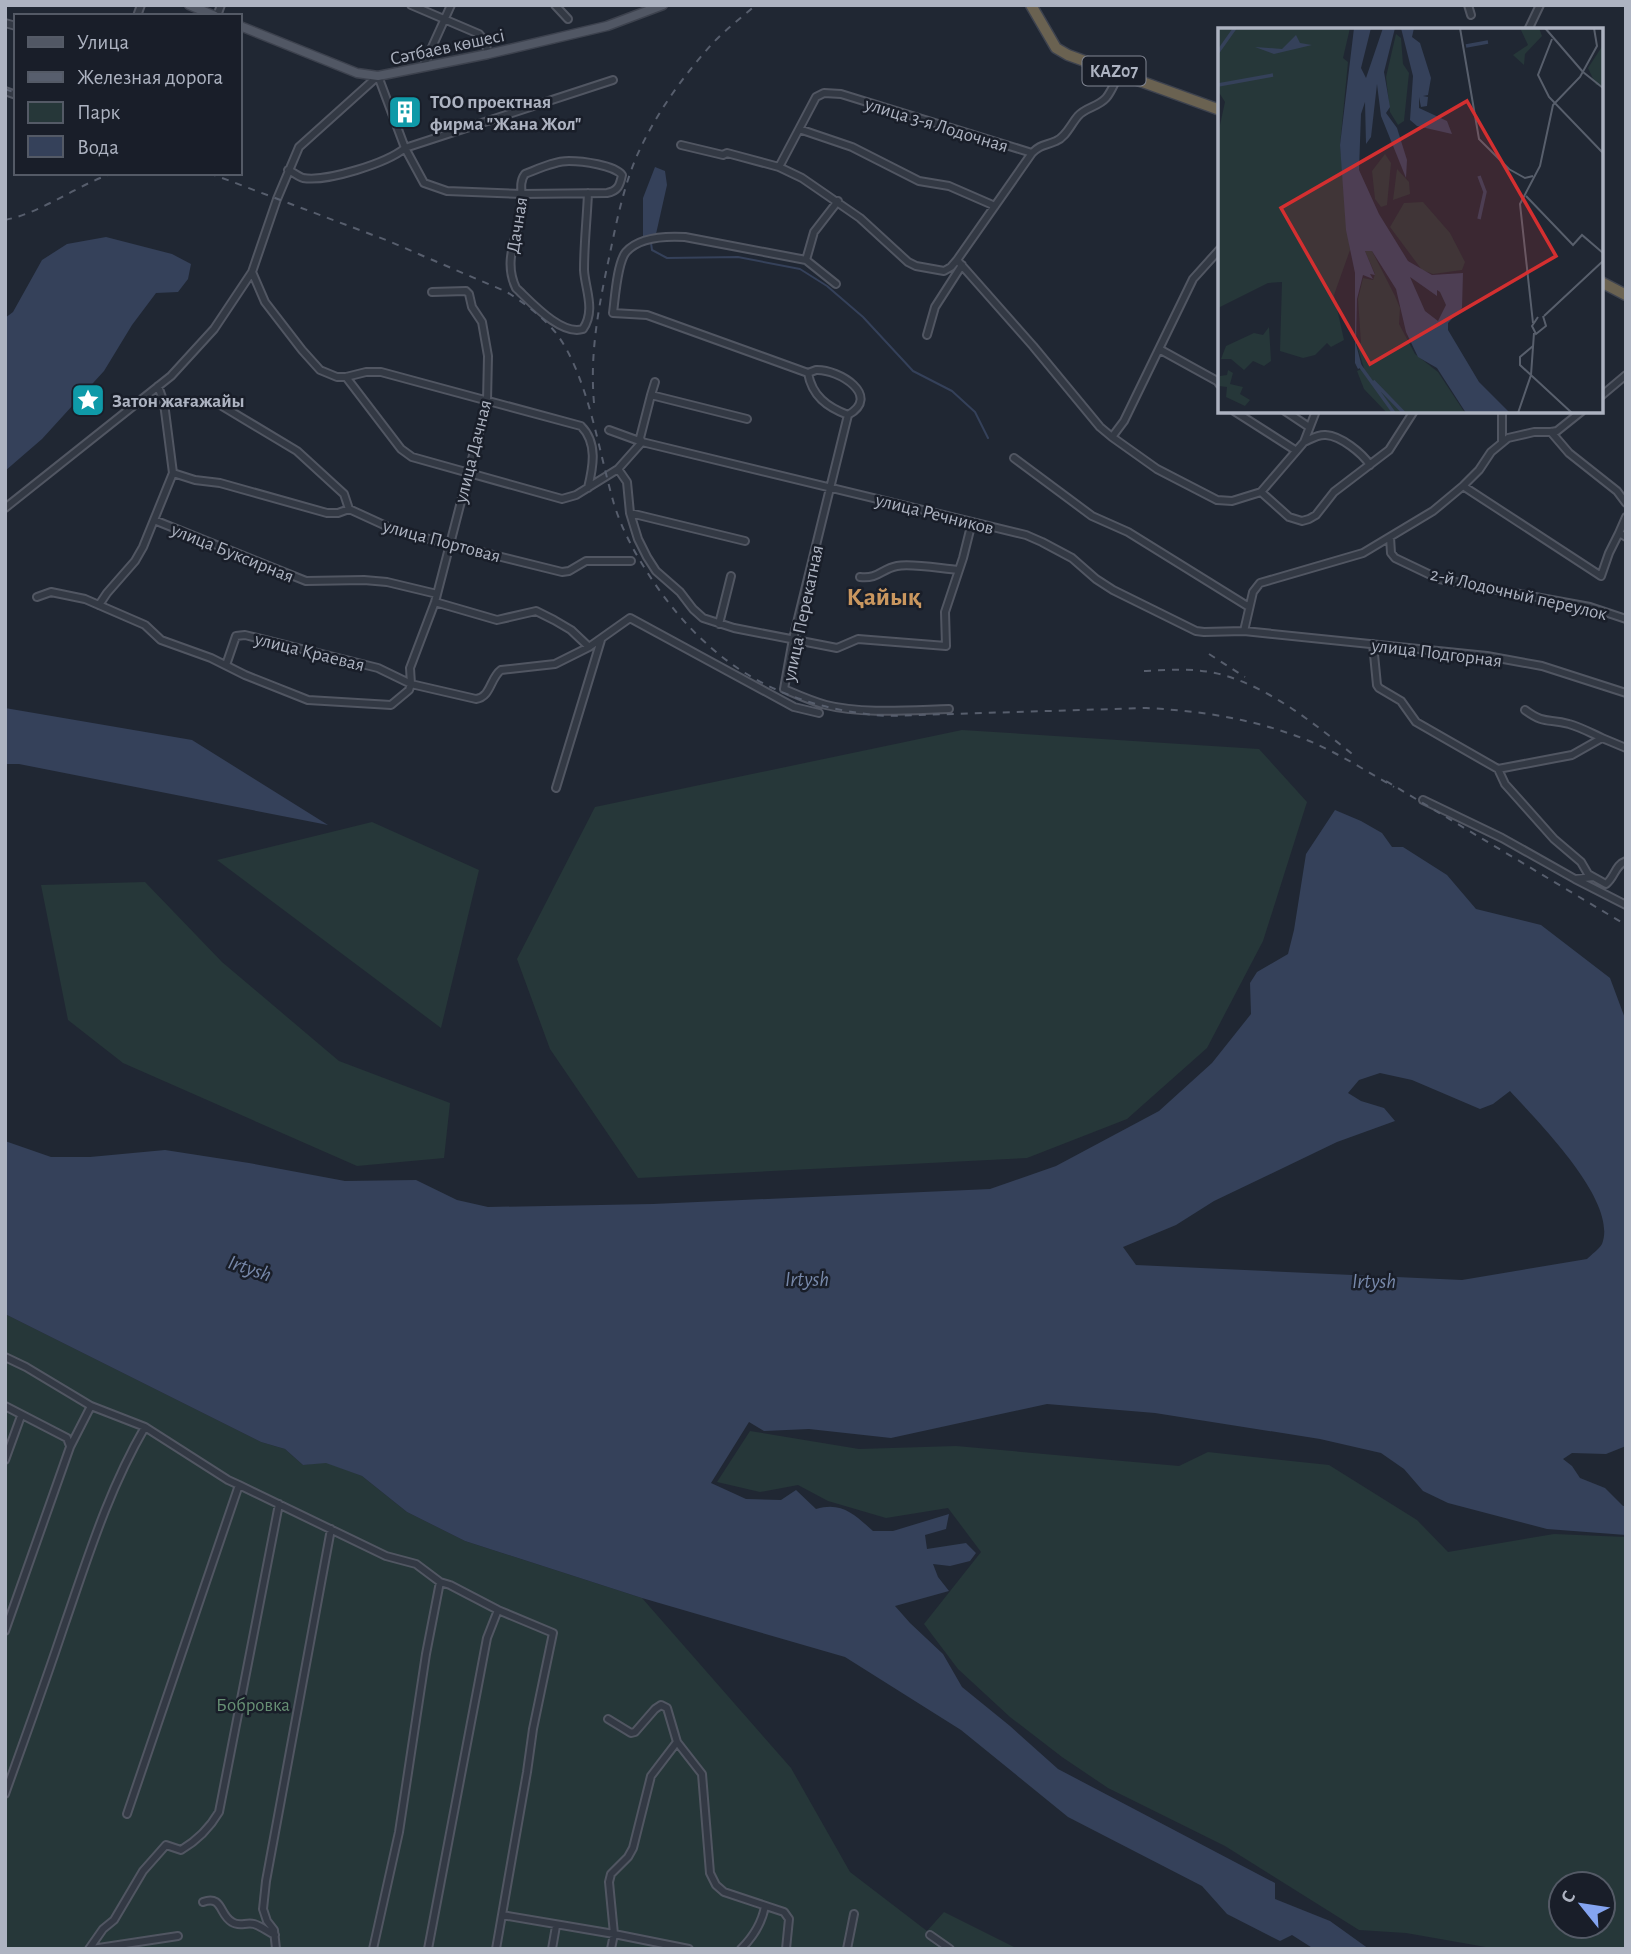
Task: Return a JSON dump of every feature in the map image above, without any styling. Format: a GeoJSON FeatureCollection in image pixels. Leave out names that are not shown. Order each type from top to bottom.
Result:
{"type":"FeatureCollection","features":[{"type":"Feature","properties":{"kind":"highway","name":"KAZ07"},"geometry":{"type":"LineString","coordinates":[[1031,5],[1056,48],[1068,55],[1218,109]]}},
{"type":"Feature","properties":{"kind":"highway"},"geometry":{"type":"LineString","coordinates":[[1603,283],[1626,295]]}},
{"type":"Feature","properties":{"kind":"main road"},"geometry":{"type":"LineString","coordinates":[[189,5],[211,14]]}},
{"type":"Feature","properties":{"kind":"main road","name":"Сәтбаев көшесі"},"geometry":{"type":"LineString","coordinates":[[242,27],[357,73],[378,76],[607,26],[663,5]]}},
{"type":"Feature","properties":{"kind":"street"},"geometry":{"type":"LineString","coordinates":[[411,5],[479,34],[485,41],[488,54]]}},
{"type":"Feature","properties":{"kind":"street"},"geometry":{"type":"LineString","coordinates":[[423,67],[451,5]]}},
{"type":"Feature","properties":{"kind":"street"},"geometry":{"type":"LineString","coordinates":[[555,5],[568,19]]}},
{"type":"Feature","properties":{"kind":"street"},"geometry":{"type":"LineString","coordinates":[[1468,5],[1471,15]]}},
{"type":"Feature","properties":{"kind":"street"},"geometry":{"type":"LineString","coordinates":[[1529,28],[1540,5]]}},
{"type":"Feature","properties":{"kind":"street"},"geometry":{"type":"LineString","coordinates":[[1032,153],[1038,147],[1063,136],[1079,114],[1107,97],[1119,73]]}},
{"type":"Feature","properties":{"kind":"street"},"geometry":{"type":"LineString","coordinates":[[5,508],[171,376],[214,329],[252,272],[299,147],[378,76],[405,148],[425,183],[447,191],[589,193]]}},
{"type":"Feature","properties":{"kind":"street"},"geometry":{"type":"LineString","coordinates":[[289,170],[302,178],[347,173],[398,154],[405,148],[612,80]]}},
{"type":"Feature","properties":{"kind":"street","name":"улица 3-я Лодочная"},"geometry":{"type":"LineString","coordinates":[[779,167],[816,97],[832,92],[1032,153],[995,205],[960,262],[935,307],[928,335]]}},
{"type":"Feature","properties":{"kind":"street"},"geometry":{"type":"LineString","coordinates":[[799,129],[852,147],[919,181],[949,186],[995,205]]}},
{"type":"Feature","properties":{"kind":"street"},"geometry":{"type":"LineString","coordinates":[[681,145],[723,155],[727,153],[779,167],[802,178],[860,218],[916,267],[944,271],[960,262],[1100,427],[1157,469],[1217,500],[1232,500],[1261,492],[1296,450],[1304,442],[1317,436],[1329,435],[1353,448],[1364,456],[1370,465]]}},
{"type":"Feature","properties":{"kind":"street","name":"Дачная"},"geometry":{"type":"LineString","coordinates":[[568,161],[620,171],[621,182],[613,192],[589,193],[584,268],[589,294],[588,318],[583,329],[578,331],[561,327],[516,288],[510,262],[511,248],[522,206],[521,179],[525,174],[568,161]]}},
{"type":"Feature","properties":{"kind":"street"},"geometry":{"type":"LineString","coordinates":[[806,260],[814,232],[838,201]]}},
{"type":"Feature","properties":{"kind":"street"},"geometry":{"type":"LineString","coordinates":[[836,284],[806,260],[670,236],[652,239],[627,251],[622,259],[613,313],[647,315],[808,373],[814,392],[823,402],[848,415]]}},
{"type":"Feature","properties":{"kind":"street"},"geometry":{"type":"LineString","coordinates":[[1112,437],[1124,421],[1193,279],[1218,251]]}},
{"type":"Feature","properties":{"kind":"street"},"geometry":{"type":"LineString","coordinates":[[252,272],[265,302],[302,350],[326,374],[346,377],[366,372],[381,372],[581,426],[589,434],[592,444],[593,466],[588,488]]}},
{"type":"Feature","properties":{"kind":"street","name":"улица Дачная"},"geometry":{"type":"LineString","coordinates":[[411,684],[410,668],[435,602],[486,401],[488,356],[482,323],[472,307],[469,294],[466,291],[432,292]]}},
{"type":"Feature","properties":{"kind":"street"},"geometry":{"type":"LineString","coordinates":[[1159,349],[1218,381]]}},
{"type":"Feature","properties":{"kind":"street","name":"улица Перекатная"},"geometry":{"type":"LineString","coordinates":[[808,373],[828,371],[845,378],[859,391],[860,400],[859,406],[848,415],[793,639],[784,689],[839,708],[889,711],[948,709]]}},
{"type":"Feature","properties":{"kind":"street"},"geometry":{"type":"LineString","coordinates":[[1603,394],[1626,375]]}},
{"type":"Feature","properties":{"kind":"street"},"geometry":{"type":"LineString","coordinates":[[346,377],[401,449],[412,457],[562,499],[570,498],[618,469],[642,442],[640,438],[655,382]]}},
{"type":"Feature","properties":{"kind":"street","name":"улица Буксирная"},"geometry":{"type":"LineString","coordinates":[[99,605],[143,547],[173,473],[164,403],[158,386]]}},
{"type":"Feature","properties":{"kind":"street"},"geometry":{"type":"LineString","coordinates":[[651,395],[747,419]]}},
{"type":"Feature","properties":{"kind":"street"},"geometry":{"type":"LineString","coordinates":[[222,406],[297,450],[344,494],[349,509]]}},
{"type":"Feature","properties":{"kind":"street"},"geometry":{"type":"LineString","coordinates":[[1237,413],[1296,450]]}},
{"type":"Feature","properties":{"kind":"street"},"geometry":{"type":"LineString","coordinates":[[1287,413],[1309,427]]}},
{"type":"Feature","properties":{"kind":"street"},"geometry":{"type":"LineString","coordinates":[[1304,442],[1315,413]]}},
{"type":"Feature","properties":{"kind":"street"},"geometry":{"type":"LineString","coordinates":[[1261,492],[1289,517],[1301,521],[1316,515],[1334,492],[1389,450],[1413,413]]}},
{"type":"Feature","properties":{"kind":"street"},"geometry":{"type":"LineString","coordinates":[[1502,413],[1502,442]]}},
{"type":"Feature","properties":{"kind":"street"},"geometry":{"type":"LineString","coordinates":[[1244,631],[1256,587],[1265,581],[1363,553],[1433,510],[1463,486],[1502,442],[1516,435],[1557,431],[1580,413]]}},
{"type":"Feature","properties":{"kind":"street","name":"улица Речников"},"geometry":{"type":"LineString","coordinates":[[609,430],[642,442],[1026,535],[1072,558],[1113,590],[1196,631],[1244,631]]}},
{"type":"Feature","properties":{"kind":"street"},"geometry":{"type":"LineString","coordinates":[[1551,432],[1569,453],[1617,491],[1626,503]]}},
{"type":"Feature","properties":{"kind":"street"},"geometry":{"type":"LineString","coordinates":[[1014,458],[1100,521],[1128,532],[1249,607]]}},
{"type":"Feature","properties":{"kind":"street"},"geometry":{"type":"LineString","coordinates":[[618,469],[627,482],[630,513],[647,557],[656,571],[680,592],[697,614],[719,624],[837,648],[858,639],[946,646],[945,612],[972,522]]}},
{"type":"Feature","properties":{"kind":"street","name":"улица Портовая"},"geometry":{"type":"LineString","coordinates":[[173,473],[195,480],[220,483],[327,513],[349,509],[397,531],[562,572],[586,561],[631,561]]}},
{"type":"Feature","properties":{"kind":"street","name":"2-й Лодочный переулок"},"geometry":{"type":"LineString","coordinates":[[1463,486],[1601,576],[1609,553],[1622,535],[1626,517]]}},
{"type":"Feature","properties":{"kind":"street"},"geometry":{"type":"LineString","coordinates":[[630,513],[745,541]]}},
{"type":"Feature","properties":{"kind":"street","name":"улица Буксирная"},"geometry":{"type":"LineString","coordinates":[[154,520],[306,581],[387,582],[437,594]]}},
{"type":"Feature","properties":{"kind":"street","name":"2-й Лодочный переулок"},"geometry":{"type":"LineString","coordinates":[[1390,537],[1391,553],[1395,558],[1440,579],[1590,607],[1626,619]]}},
{"type":"Feature","properties":{"kind":"street"},"geometry":{"type":"LineString","coordinates":[[860,577],[871,578],[902,565],[959,570]]}},
{"type":"Feature","properties":{"kind":"street"},"geometry":{"type":"LineString","coordinates":[[719,624],[731,576]]}},
{"type":"Feature","properties":{"kind":"street","name":"улица Краевая"},"geometry":{"type":"LineString","coordinates":[[37,597],[51,592],[85,599],[145,625],[161,640],[211,658],[246,676],[308,700],[391,705],[409,690],[411,684]]}},
{"type":"Feature","properties":{"kind":"street"},"geometry":{"type":"LineString","coordinates":[[435,602],[497,620],[536,611],[571,630],[589,647]]}},
{"type":"Feature","properties":{"kind":"street","name":"улица Краевая"},"geometry":{"type":"LineString","coordinates":[[226,666],[236,636],[245,635],[378,668],[411,684],[477,699],[485,696],[496,673],[501,670],[555,664],[601,640],[630,618],[794,708],[819,713]]}},
{"type":"Feature","properties":{"kind":"street","name":"улица Подгорная"},"geometry":{"type":"LineString","coordinates":[[1244,631],[1488,656],[1542,666],[1626,693]]}},
{"type":"Feature","properties":{"kind":"street"},"geometry":{"type":"LineString","coordinates":[[556,788],[601,640]]}},
{"type":"Feature","properties":{"kind":"street"},"geometry":{"type":"LineString","coordinates":[[1373,644],[1379,688],[1401,701],[1416,722],[1498,769],[1505,784],[1524,806],[1553,839],[1581,862],[1592,877],[1606,884],[1617,867],[1626,861]]}},
{"type":"Feature","properties":{"kind":"street"},"geometry":{"type":"LineString","coordinates":[[1525,710],[1535,718],[1568,723],[1626,748]]}},
{"type":"Feature","properties":{"kind":"street"},"geometry":{"type":"LineString","coordinates":[[1498,769],[1572,755],[1602,737]]}},
{"type":"Feature","properties":{"kind":"street"},"geometry":{"type":"LineString","coordinates":[[1423,800],[1502,838],[1626,905]]}},
{"type":"Feature","properties":{"kind":"street"},"geometry":{"type":"LineString","coordinates":[[1575,879],[1592,877]]}},
{"type":"Feature","properties":{"kind":"street"},"geometry":{"type":"LineString","coordinates":[[5,1357],[91,1406],[145,1427],[229,1480],[386,1556],[416,1564],[440,1583],[450,1585],[498,1610],[553,1633],[533,1729],[496,1949]]}},
{"type":"Feature","properties":{"kind":"street"},"geometry":{"type":"LineString","coordinates":[[5,1406],[67,1438],[70,1447]]}},
{"type":"Feature","properties":{"kind":"street"},"geometry":{"type":"LineString","coordinates":[[5,1631],[70,1447],[91,1406]]}},
{"type":"Feature","properties":{"kind":"street"},"geometry":{"type":"LineString","coordinates":[[5,1460],[22,1416]]}},
{"type":"Feature","properties":{"kind":"street"},"geometry":{"type":"LineString","coordinates":[[5,1794],[101,1517],[145,1427]]}},
{"type":"Feature","properties":{"kind":"street"},"geometry":{"type":"LineString","coordinates":[[127,1814],[239,1485]]}},
{"type":"Feature","properties":{"kind":"street"},"geometry":{"type":"LineString","coordinates":[[91,1949],[103,1929],[114,1920],[143,1871],[166,1846],[181,1850],[194,1842],[212,1824],[219,1812],[279,1504]]}},
{"type":"Feature","properties":{"kind":"street"},"geometry":{"type":"LineString","coordinates":[[203,1902],[211,1899],[215,1901],[228,1921],[237,1925],[252,1923],[263,1909],[331,1529]]}},
{"type":"Feature","properties":{"kind":"street"},"geometry":{"type":"LineString","coordinates":[[373,1949],[399,1832],[426,1654],[440,1583]]}},
{"type":"Feature","properties":{"kind":"street"},"geometry":{"type":"LineString","coordinates":[[428,1949],[487,1638],[498,1610]]}},
{"type":"Feature","properties":{"kind":"street"},"geometry":{"type":"LineString","coordinates":[[608,1719],[631,1733],[635,1732],[655,1709],[662,1705],[667,1708],[677,1742],[702,1774],[710,1873],[716,1885],[724,1892],[784,1912],[789,1919],[786,1949]]}},
{"type":"Feature","properties":{"kind":"street"},"geometry":{"type":"LineString","coordinates":[[611,1949],[614,1934],[608,1889],[611,1874],[628,1857],[632,1848],[651,1776],[677,1742]]}},
{"type":"Feature","properties":{"kind":"street"},"geometry":{"type":"LineString","coordinates":[[741,1949],[762,1920],[765,1906]]}},
{"type":"Feature","properties":{"kind":"street"},"geometry":{"type":"LineString","coordinates":[[263,1909],[274,1930],[276,1949]]}},
{"type":"Feature","properties":{"kind":"street"},"geometry":{"type":"LineString","coordinates":[[848,1949],[854,1914]]}},
{"type":"Feature","properties":{"kind":"street"},"geometry":{"type":"LineString","coordinates":[[502,1915],[689,1949]]}},
{"type":"Feature","properties":{"kind":"street"},"geometry":{"type":"LineString","coordinates":[[252,1923],[275,1935]]}},
{"type":"Feature","properties":{"kind":"street"},"geometry":{"type":"LineString","coordinates":[[552,1949],[556,1926]]}},
{"type":"Feature","properties":{"kind":"street"},"geometry":{"type":"LineString","coordinates":[[930,1935],[949,1949]]}},
{"type":"Feature","properties":{"kind":"street"},"geometry":{"type":"LineString","coordinates":[[91,1949],[178,1936]]}},
{"type":"Feature","properties":{"kind":"green space"},"geometry":{"type":"Polygon","coordinates":[[[962,730],[1259,749],[1307,802],[1263,941],[1207,1048],[1127,1119],[1027,1158],[638,1178],[550,1049],[517,959],[595,807],[962,730]]]}},
{"type":"Feature","properties":{"kind":"green space"},"geometry":{"type":"Polygon","coordinates":[[[372,822],[479,870],[441,1028],[217,860],[372,822]]]}},
{"type":"Feature","properties":{"kind":"green space"},"geometry":{"type":"Polygon","coordinates":[[[145,882],[222,962],[339,1061],[450,1103],[444,1158],[357,1166],[123,1063],[68,1020],[41,885],[145,882]]]}},
{"type":"Feature","properties":{"kind":"green space","name":"Бобровка"},"geometry":{"type":"Polygon","coordinates":[[[5,1314],[261,1442],[285,1449],[303,1465],[326,1462],[362,1476],[407,1512],[465,1541],[642,1598],[791,1768],[850,1872],[927,1931],[944,1912],[1018,1949],[5,1949],[5,1314]]]}},
{"type":"Feature","properties":{"kind":"green space"},"geometry":{"type":"Polygon","coordinates":[[[750,1431],[859,1449],[956,1446],[1179,1466],[1208,1452],[1329,1465],[1417,1520],[1448,1552],[1554,1534],[1626,1537],[1626,1949],[1497,1949],[1406,1933],[1359,1930],[1225,1846],[1108,1788],[1010,1717],[958,1669],[924,1624],[981,1552],[948,1508],[886,1518],[828,1501],[798,1485],[760,1492],[717,1482],[750,1431]]]}},
{"type":"Feature","properties":{"kind":"water"},"geometry":{"type":"Polygon","coordinates":[[[655,167],[665,171],[667,185],[656,234],[643,237],[643,198],[655,167]]]}},
{"type":"Feature","properties":{"kind":"water"},"geometry":{"type":"Polygon","coordinates":[[[106,237],[172,254],[191,264],[188,279],[178,292],[156,293],[132,325],[104,371],[42,439],[5,471],[5,318],[13,312],[42,260],[67,244],[106,237]]]}},
{"type":"Feature","properties":{"kind":"water"},"geometry":{"type":"Polygon","coordinates":[[[5,708],[192,740],[328,825],[19,764],[5,764],[5,708]]]}},
{"type":"Feature","properties":{"kind":"water","name":"Irtysh"},"geometry":{"type":"Polygon","coordinates":[[[1335,810],[1382,833],[1392,847],[1403,847],[1447,875],[1476,909],[1541,925],[1610,978],[1626,1021],[1626,1446],[1606,1454],[1572,1453],[1563,1459],[1580,1478],[1605,1488],[1626,1506],[1626,1535],[1547,1529],[1448,1503],[1423,1491],[1404,1469],[1381,1453],[1320,1439],[1155,1413],[1047,1404],[891,1438],[809,1429],[764,1431],[749,1422],[711,1483],[746,1499],[781,1500],[796,1490],[816,1509],[841,1508],[873,1531],[893,1531],[949,1514],[946,1529],[925,1535],[927,1549],[966,1543],[976,1553],[970,1561],[950,1566],[933,1564],[938,1577],[949,1591],[895,1606],[943,1654],[962,1687],[1058,1769],[1275,1883],[1275,1899],[1330,1921],[1369,1949],[1314,1949],[1292,1935],[1280,1941],[1227,1914],[1202,1886],[1068,1817],[961,1730],[845,1657],[642,1598],[465,1541],[407,1512],[362,1476],[326,1463],[303,1465],[285,1449],[261,1442],[5,1314],[5,1141],[51,1157],[90,1157],[165,1150],[345,1181],[416,1180],[457,1200],[488,1207],[653,1204],[990,1189],[1056,1166],[1159,1111],[1212,1063],[1251,1014],[1250,983],[1257,972],[1288,954],[1306,854],[1335,810]],[[1380,1073],[1359,1080],[1348,1093],[1361,1101],[1384,1108],[1395,1121],[1337,1142],[1214,1201],[1176,1225],[1123,1247],[1136,1265],[1462,1280],[1587,1259],[1599,1248],[1604,1226],[1587,1184],[1555,1141],[1510,1091],[1493,1104],[1480,1109],[1412,1080],[1380,1073]]]}},
{"type":"Feature","properties":{"kind":"waterway"},"geometry":{"type":"LineString","coordinates":[[651,243],[652,250],[667,258],[738,257],[800,269],[827,286],[863,317],[913,371],[952,391],[975,412],[988,438]]}},
{"type":"Feature","properties":{"kind":"railway"},"geometry":{"type":"LineString","coordinates":[[594,403],[595,337],[606,272],[628,178],[655,121],[682,81],[717,39],[756,5]]}},
{"type":"Feature","properties":{"kind":"railway"},"geometry":{"type":"LineString","coordinates":[[5,89],[14,92]]}},
{"type":"Feature","properties":{"kind":"railway"},"geometry":{"type":"LineString","coordinates":[[5,220],[33,211],[108,175]]}},
{"type":"Feature","properties":{"kind":"railway"},"geometry":{"type":"LineString","coordinates":[[214,175],[386,240],[507,292],[545,321],[567,350],[576,370],[591,415],[614,504],[637,555],[677,613],[701,639],[727,661],[754,678],[815,704],[886,716],[1146,708],[1211,714],[1294,735],[1344,758],[1394,787]]}},
{"type":"Feature","properties":{"kind":"railway"},"geometry":{"type":"LineString","coordinates":[[1209,654],[1245,677]]}},
{"type":"Feature","properties":{"kind":"railway"},"geometry":{"type":"LineString","coordinates":[[1144,671],[1198,670],[1234,678],[1290,707],[1356,757]]}},
{"type":"Feature","properties":{"kind":"railway"},"geometry":{"type":"LineString","coordinates":[[1386,781],[1626,925]]}},
{"type":"Feature","properties":{"kind":"place","name":"ТОО проектная фирма \"Жана Жол\""},"geometry":{"type":"Point","coordinates":[405,112]}},
{"type":"Feature","properties":{"kind":"place","name":"Затон жағажайы"},"geometry":{"type":"Point","coordinates":[88,400]}},
{"type":"Feature","properties":{"kind":"district","name":"Қайық"},"geometry":{"type":"Point","coordinates":[884,596]}}]}
